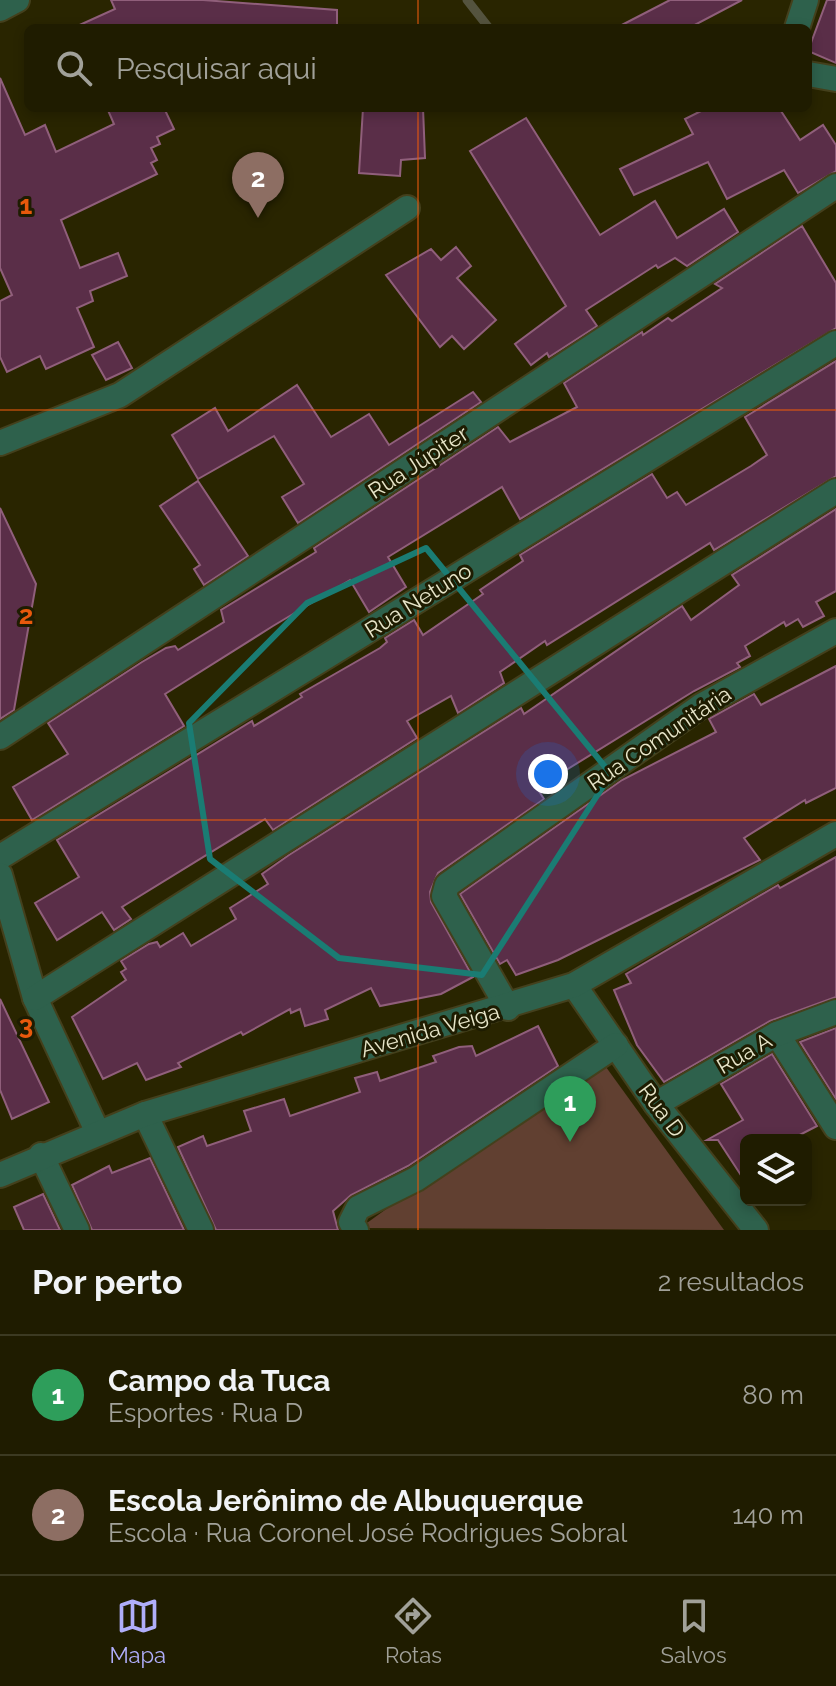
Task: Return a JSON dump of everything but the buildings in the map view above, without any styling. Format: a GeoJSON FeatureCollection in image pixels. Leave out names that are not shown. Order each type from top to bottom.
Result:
{"type":"FeatureCollection","features":[{"type":"Feature","properties":{"kind":"street"},"geometry":{"type":"LineString","coordinates":[[0,9],[17,0]]}},
{"type":"Feature","properties":{"kind":"street"},"geometry":{"type":"LineString","coordinates":[[798,24],[806,0]]}},
{"type":"Feature","properties":{"kind":"street"},"geometry":{"type":"LineString","coordinates":[[812,75],[836,79]]}},
{"type":"Feature","properties":{"kind":"street","name":"Rua Júpiter"},"geometry":{"type":"LineString","coordinates":[[0,737],[836,186]]}},
{"type":"Feature","properties":{"kind":"street"},"geometry":{"type":"LineString","coordinates":[[0,443],[120,395],[407,208]]}},
{"type":"Feature","properties":{"kind":"street","name":"Rua Netuno"},"geometry":{"type":"LineString","coordinates":[[0,857],[836,343]]}},
{"type":"Feature","properties":{"kind":"street"},"geometry":{"type":"LineString","coordinates":[[35,998],[836,491]]}},
{"type":"Feature","properties":{"kind":"street","name":"Rua Comunitária"},"geometry":{"type":"LineString","coordinates":[[508,1008],[444,896],[447,885],[701,706],[836,631]]}},
{"type":"Feature","properties":{"kind":"street","name":"Avenida Veiga"},"geometry":{"type":"LineString","coordinates":[[0,1175],[41,1155],[145,1114],[508,1008],[574,985],[836,834]]}},
{"type":"Feature","properties":{"kind":"street"},"geometry":{"type":"LineString","coordinates":[[0,875],[35,998],[98,1133]]}},
{"type":"Feature","properties":{"kind":"street","name":"Rua D"},"geometry":{"type":"LineString","coordinates":[[574,985],[656,1104],[756,1230]]}},
{"type":"Feature","properties":{"kind":"street","name":"Rua A"},"geometry":{"type":"LineString","coordinates":[[656,1104],[777,1034],[836,1012]]}},
{"type":"Feature","properties":{"kind":"street"},"geometry":{"type":"LineString","coordinates":[[777,1034],[836,1127]]}},
{"type":"Feature","properties":{"kind":"street"},"geometry":{"type":"LineString","coordinates":[[356,1230],[351,1222],[358,1208],[416,1179],[616,1045]]}},
{"type":"Feature","properties":{"kind":"street"},"geometry":{"type":"LineString","coordinates":[[145,1114],[201,1230]]}},
{"type":"Feature","properties":{"kind":"street"},"geometry":{"type":"LineString","coordinates":[[41,1155],[77,1230]]}},
{"type":"Feature","properties":{"kind":"highlighted area"},"geometry":{"type":"Polygon","coordinates":[[[426,548],[508,644],[611,774],[482,975],[339,958],[210,859],[189,723],[307,603],[426,548]]]}},
{"type":"Feature","properties":{"kind":"shaded area"},"geometry":{"type":"Polygon","coordinates":[[[598,1056],[724,1230],[360,1228],[598,1056]]]}},
{"type":"Feature","properties":{"kind":"waterway"},"geometry":{"type":"LineString","coordinates":[[467,0],[486,24]]}},
{"type":"Feature","properties":{"kind":"place","name":"Escola Jerônimo de Albuquerque"},"geometry":{"type":"Point","coordinates":[258,218]}},
{"type":"Feature","properties":{"kind":"place","name":"Campo da Tuca"},"geometry":{"type":"Point","coordinates":[570,1142]}}]}
